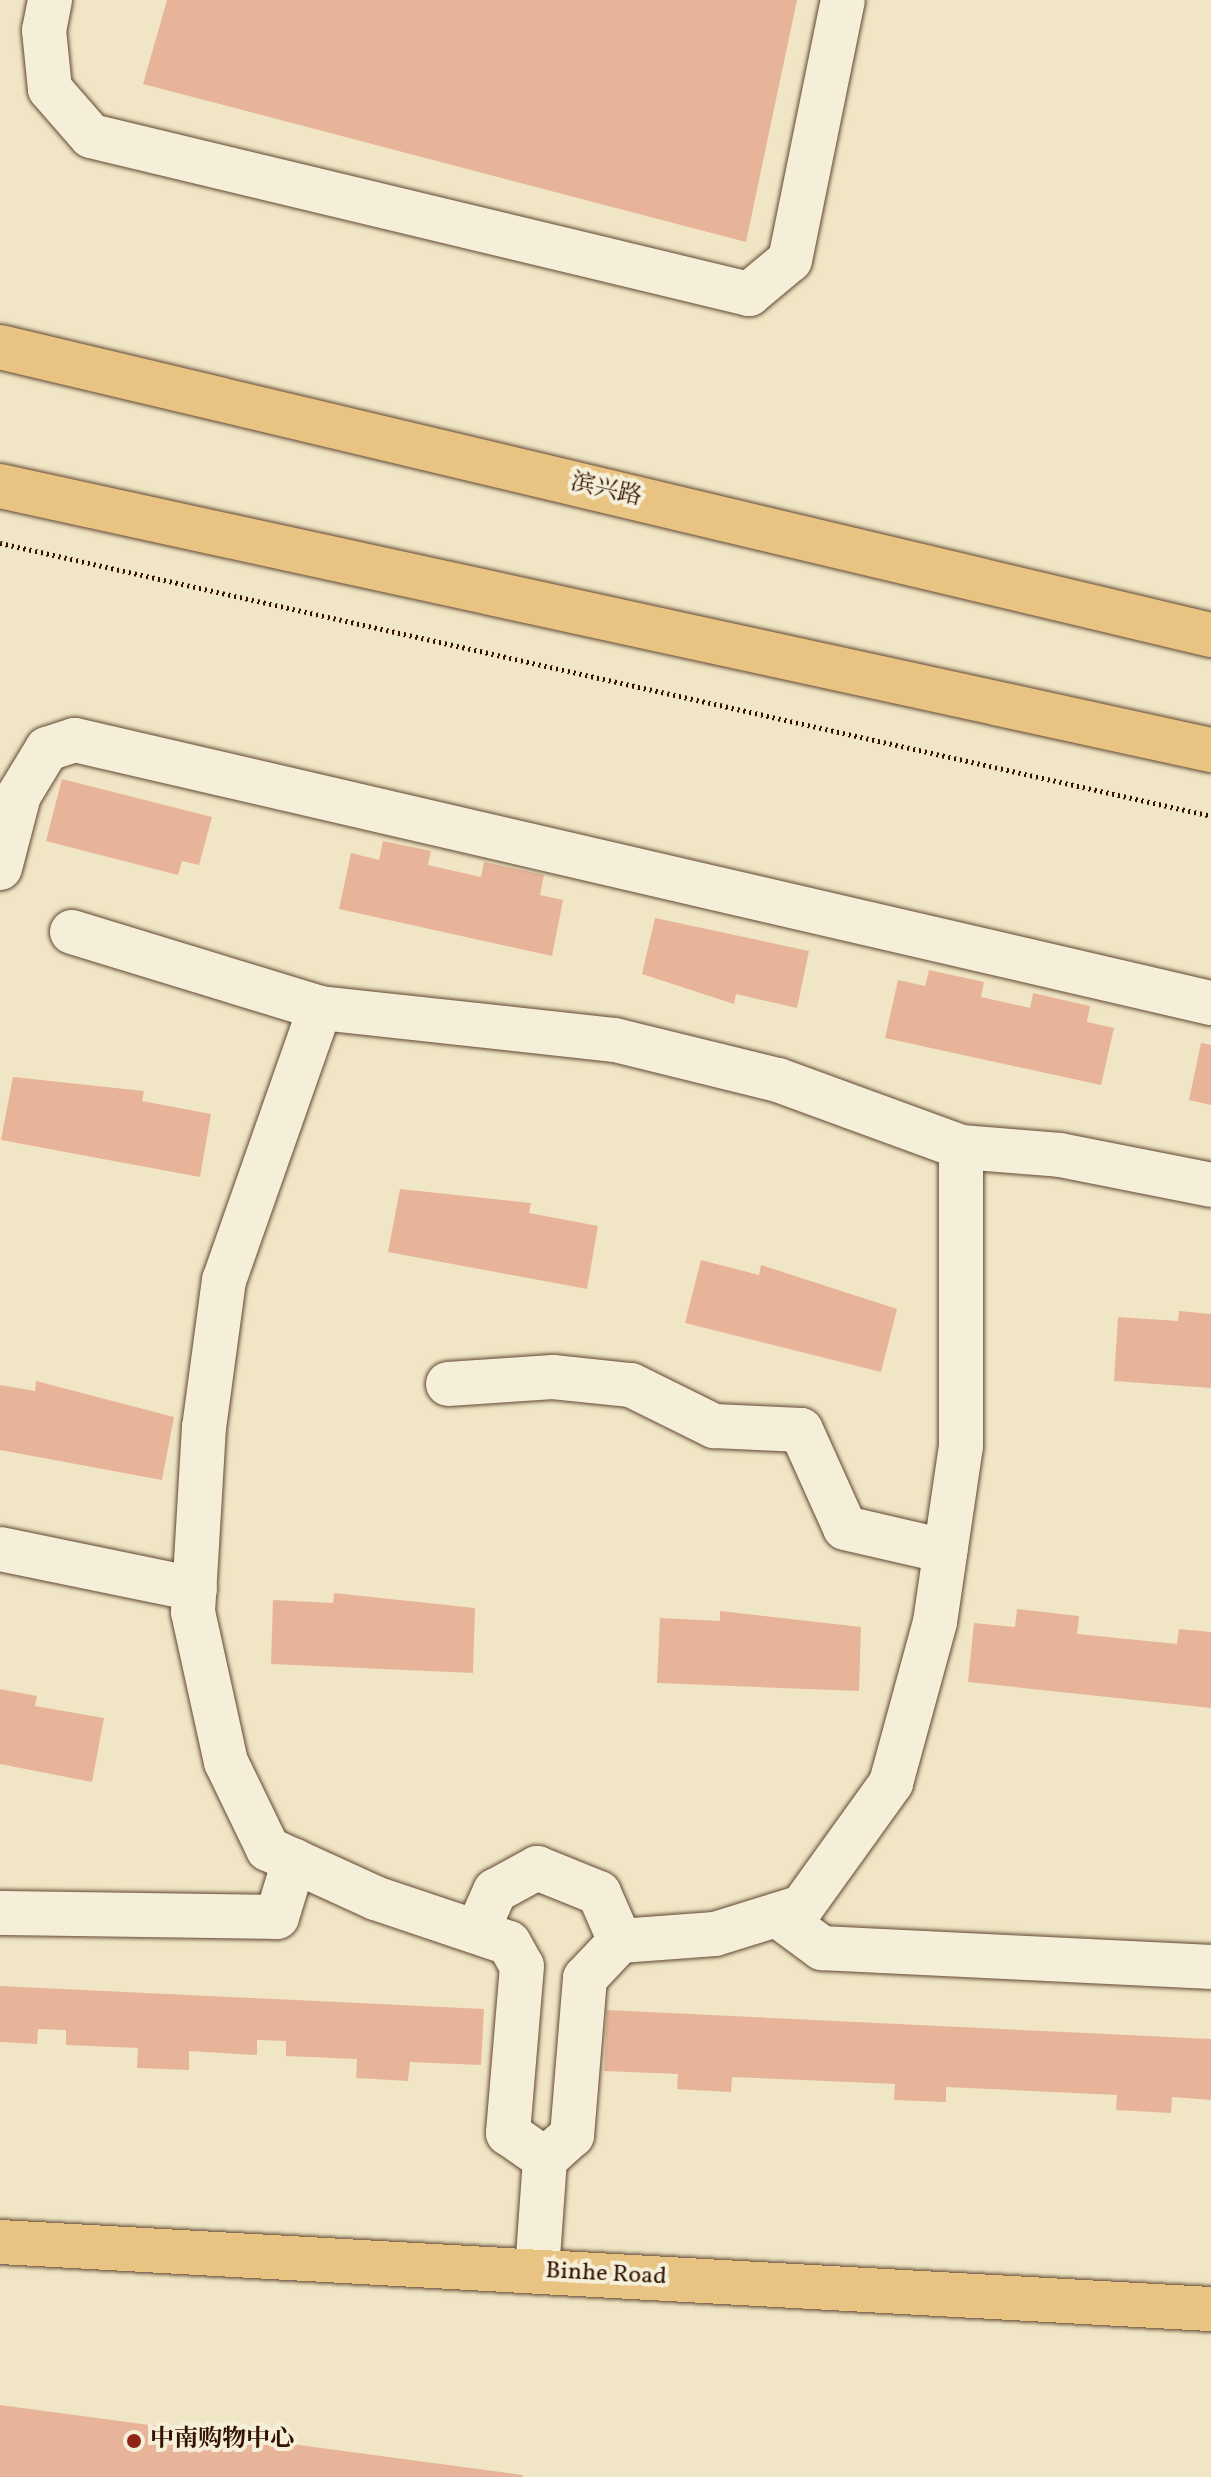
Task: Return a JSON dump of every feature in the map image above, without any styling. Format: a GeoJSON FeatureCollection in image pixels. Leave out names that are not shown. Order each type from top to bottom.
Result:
{"type":"FeatureCollection","features":[{"type":"Feature","properties":{"kind":"main road","name":"滨兴路"},"geometry":{"type":"LineString","coordinates":[[0,347],[1211,635]]}},
{"type":"Feature","properties":{"kind":"main road"},"geometry":{"type":"LineString","coordinates":[[0,486],[1211,750]]}},
{"type":"Feature","properties":{"kind":"main road","name":"Binhe Road"},"geometry":{"type":"LineString","coordinates":[[0,2242],[1211,2309]]}},
{"type":"Feature","properties":{"kind":"lane"},"geometry":{"type":"LineString","coordinates":[[50,0],[44,30],[50,89],[91,136],[749,294],[790,260],[843,0]]}},
{"type":"Feature","properties":{"kind":"lane"},"geometry":{"type":"LineString","coordinates":[[0,868],[19,795],[47,749],[75,740],[1211,1003]]}},
{"type":"Feature","properties":{"kind":"lane"},"geometry":{"type":"LineString","coordinates":[[72,932],[320,1008],[615,1040],[778,1080],[961,1147],[1060,1155],[1211,1185]]}},
{"type":"Feature","properties":{"kind":"lane"},"geometry":{"type":"LineString","coordinates":[[320,1008],[224,1280],[204,1427],[193,1612],[226,1762],[268,1849],[375,1898],[478,1929],[509,1943],[522,1966],[508,2133],[545,2159]]}},
{"type":"Feature","properties":{"kind":"lane"},"geometry":{"type":"LineString","coordinates":[[537,2271],[545,2159],[572,2135],[585,1978],[620,1941],[715,1934],[802,1907],[891,1783],[935,1622],[961,1446],[961,1147]]}},
{"type":"Feature","properties":{"kind":"lane"},"geometry":{"type":"LineString","coordinates":[[448,1384],[553,1377],[631,1385],[714,1426],[801,1430],[845,1528],[945,1551]]}},
{"type":"Feature","properties":{"kind":"lane"},"geometry":{"type":"LineString","coordinates":[[0,1549],[195,1589]]}},
{"type":"Feature","properties":{"kind":"lane"},"geometry":{"type":"LineString","coordinates":[[0,1913],[277,1917],[294,1861]]}},
{"type":"Feature","properties":{"kind":"lane"},"geometry":{"type":"LineString","coordinates":[[478,1929],[495,1891],[537,1868],[599,1893],[620,1941]]}},
{"type":"Feature","properties":{"kind":"lane"},"geometry":{"type":"LineString","coordinates":[[777,1915],[822,1948],[1211,1967]]}},
{"type":"Feature","properties":{"kind":"path"},"geometry":{"type":"LineString","coordinates":[[0,543],[1211,816]]}},
{"type":"Feature","properties":{"kind":"building"},"geometry":{"type":"Polygon","coordinates":[[[167,0],[797,0],[746,242],[143,84],[167,0]]]}},
{"type":"Feature","properties":{"kind":"building"},"geometry":{"type":"Polygon","coordinates":[[[62,779],[212,817],[199,865],[182,861],[178,875],[46,841],[62,779]]]}},
{"type":"Feature","properties":{"kind":"building"},"geometry":{"type":"Polygon","coordinates":[[[383,841],[431,851],[428,865],[481,877],[484,862],[544,875],[540,895],[563,900],[552,956],[339,909],[351,853],[379,860],[383,841]]]}},
{"type":"Feature","properties":{"kind":"building"},"geometry":{"type":"Polygon","coordinates":[[[655,918],[809,951],[797,1008],[736,994],[734,1004],[642,974],[655,918]]]}},
{"type":"Feature","properties":{"kind":"building"},"geometry":{"type":"Polygon","coordinates":[[[929,970],[984,982],[981,997],[1030,1008],[1033,993],[1090,1006],[1087,1022],[1114,1028],[1101,1085],[885,1038],[898,980],[925,986],[929,970]]]}},
{"type":"Feature","properties":{"kind":"building"},"geometry":{"type":"Polygon","coordinates":[[[1201,1043],[1211,1045],[1211,1105],[1189,1100],[1201,1043]]]}},
{"type":"Feature","properties":{"kind":"building"},"geometry":{"type":"Polygon","coordinates":[[[13,1077],[144,1091],[142,1101],[211,1114],[200,1177],[1,1140],[13,1077]]]}},
{"type":"Feature","properties":{"kind":"building"},"geometry":{"type":"Polygon","coordinates":[[[400,1189],[531,1203],[529,1213],[598,1226],[587,1289],[388,1252],[400,1189]]]}},
{"type":"Feature","properties":{"kind":"building"},"geometry":{"type":"Polygon","coordinates":[[[701,1260],[759,1275],[761,1265],[897,1309],[881,1372],[685,1323],[701,1260]]]}},
{"type":"Feature","properties":{"kind":"building"},"geometry":{"type":"Polygon","coordinates":[[[1179,1311],[1211,1314],[1211,1388],[1114,1381],[1118,1317],[1178,1321],[1179,1311]]]}},
{"type":"Feature","properties":{"kind":"building"},"geometry":{"type":"Polygon","coordinates":[[[36,1381],[174,1417],[162,1480],[0,1450],[0,1385],[35,1391],[36,1381]]]}},
{"type":"Feature","properties":{"kind":"building"},"geometry":{"type":"Polygon","coordinates":[[[334,1593],[475,1608],[473,1673],[271,1664],[273,1600],[333,1603],[334,1593]]]}},
{"type":"Feature","properties":{"kind":"building"},"geometry":{"type":"Polygon","coordinates":[[[1017,1609],[1079,1616],[1077,1634],[1177,1644],[1179,1629],[1211,1632],[1211,1708],[968,1682],[974,1623],[1015,1627],[1017,1609]]]}},
{"type":"Feature","properties":{"kind":"building"},"geometry":{"type":"Polygon","coordinates":[[[720,1611],[861,1627],[859,1691],[657,1683],[660,1618],[720,1621],[720,1611]]]}},
{"type":"Feature","properties":{"kind":"building"},"geometry":{"type":"Polygon","coordinates":[[[0,1689],[37,1696],[35,1706],[104,1718],[92,1782],[0,1764],[0,1689]]]}},
{"type":"Feature","properties":{"kind":"building"},"geometry":{"type":"Polygon","coordinates":[[[0,1986],[484,2009],[481,2065],[410,2062],[408,2081],[356,2078],[357,2059],[286,2056],[286,2041],[257,2040],[257,2055],[189,2051],[189,2070],[137,2068],[138,2048],[66,2045],[66,2030],[38,2029],[37,2044],[0,2042],[0,1986]]]}},
{"type":"Feature","properties":{"kind":"building"},"geometry":{"type":"Polygon","coordinates":[[[607,2010],[1211,2039],[1211,2100],[1172,2097],[1171,2113],[1116,2110],[1117,2095],[946,2087],[946,2102],[894,2100],[895,2084],[732,2077],[731,2092],[677,2089],[678,2074],[604,2071],[607,2010]]]}},
{"type":"Feature","properties":{"kind":"building","name":"中南购物中心"},"geometry":{"type":"Polygon","coordinates":[[[0,2405],[523,2475],[0,2477],[0,2405]]]}},
{"type":"Feature","properties":{"kind":"place","name":"中南购物中心"},"geometry":{"type":"Point","coordinates":[134,2441]}}]}
